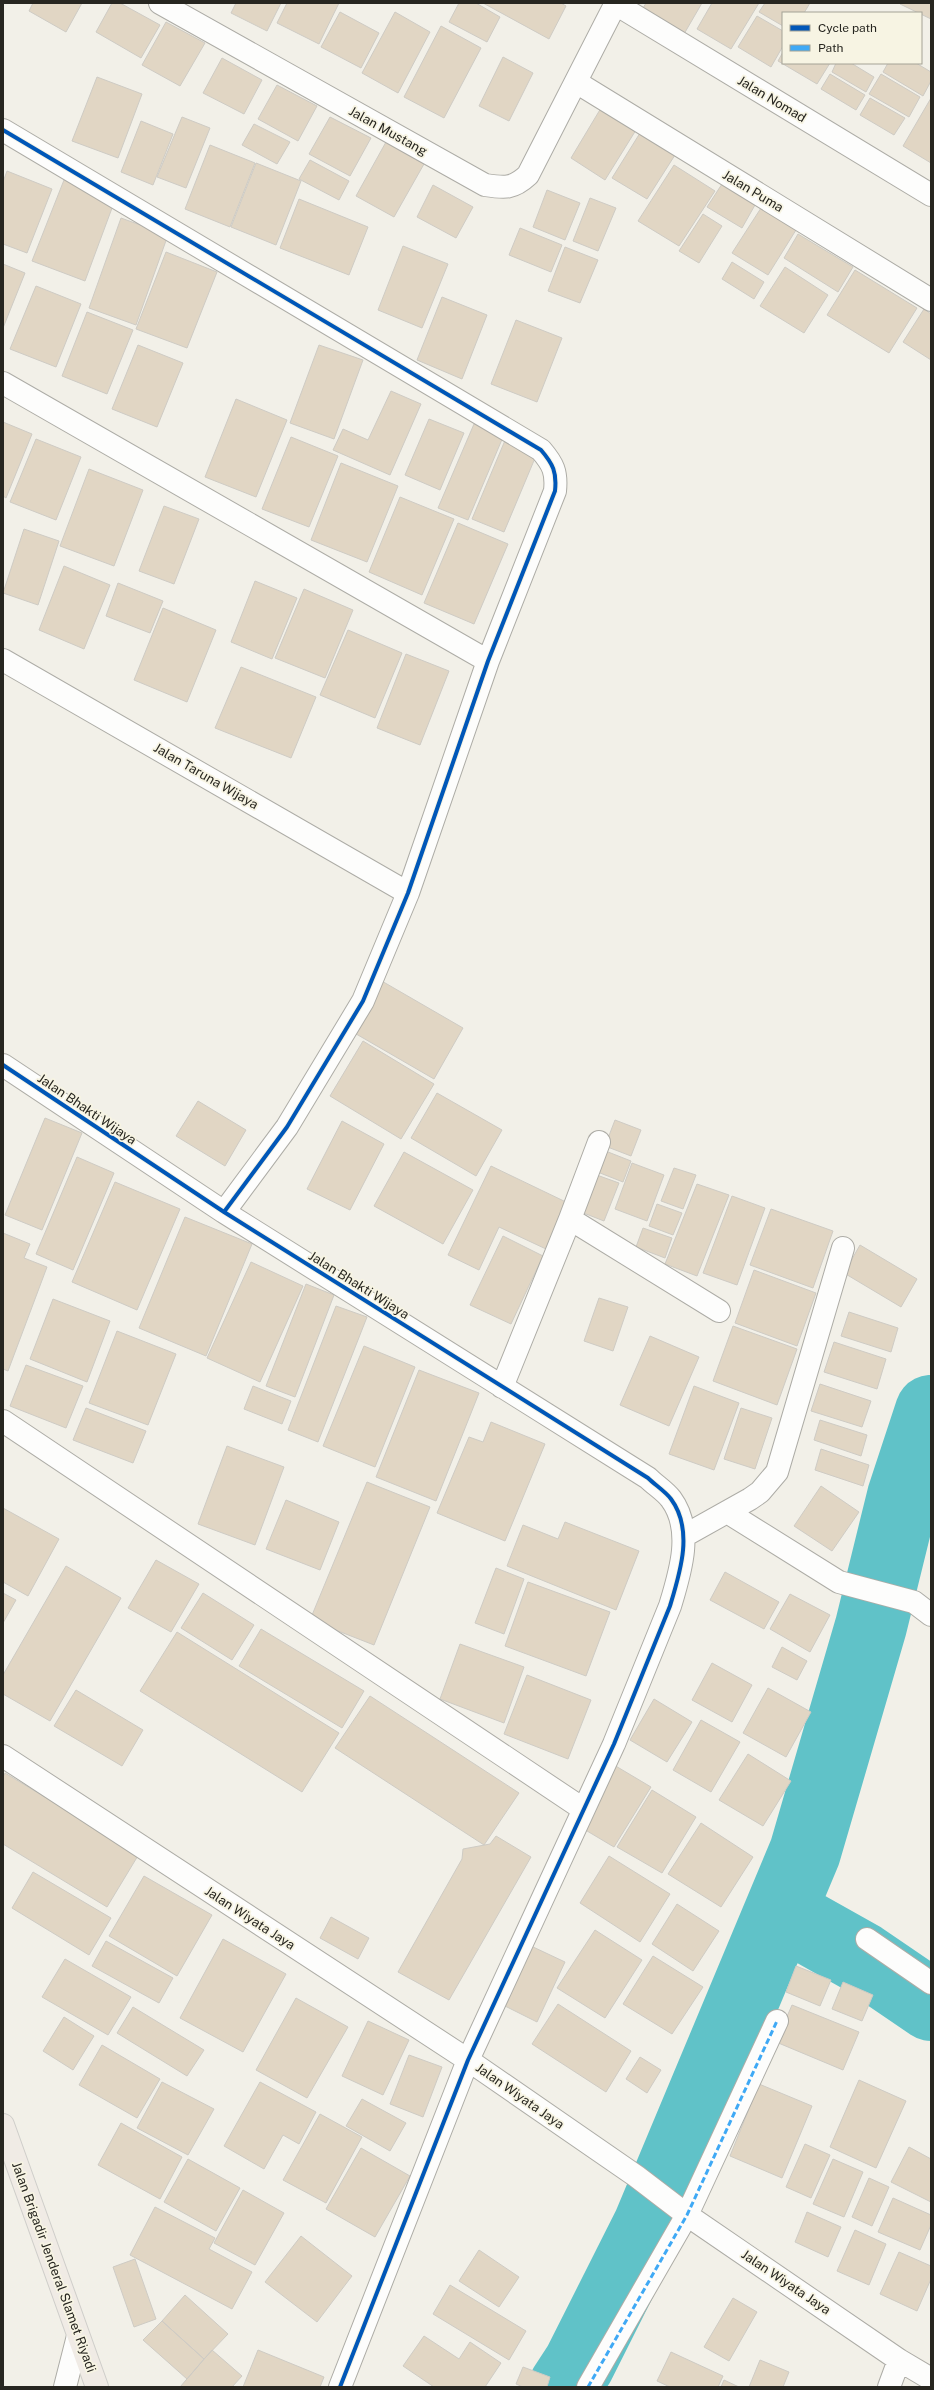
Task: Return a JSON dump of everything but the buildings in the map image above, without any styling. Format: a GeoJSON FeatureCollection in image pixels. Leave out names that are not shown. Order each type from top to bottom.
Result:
{"type":"FeatureCollection","features":[{"type":"Feature","properties":{"kind":"main road","name":"Jalan Brigadir Jenderal Slamet Riyadi"},"geometry":{"type":"LineString","coordinates":[[3,2125],[97,2387]]}},
{"type":"Feature","properties":{"kind":"street","name":"Jalan Mustang"},"geometry":{"type":"LineString","coordinates":[[160,3],[485,185],[502,188],[517,185],[528,175],[615,3]]}},
{"type":"Feature","properties":{"kind":"street","name":"Jalan Nomad"},"geometry":{"type":"LineString","coordinates":[[615,3],[931,195]]}},
{"type":"Feature","properties":{"kind":"street","name":"Jalan Puma"},"geometry":{"type":"LineString","coordinates":[[576,82],[931,300]]}},
{"type":"Feature","properties":{"kind":"street"},"geometry":{"type":"LineString","coordinates":[[3,130],[542,450],[554,464],[557,476],[555,491],[488,661],[408,893],[363,1001],[287,1127],[224,1212]]}},
{"type":"Feature","properties":{"kind":"street"},"geometry":{"type":"LineString","coordinates":[[3,383],[488,661]]}},
{"type":"Feature","properties":{"kind":"street","name":"Jalan Taruna Wijaya"},"geometry":{"type":"LineString","coordinates":[[3,660],[408,893]]}},
{"type":"Feature","properties":{"kind":"street","name":"Jalan Bhakti Wijaya"},"geometry":{"type":"LineString","coordinates":[[3,1065],[224,1212],[648,1478],[671,1499],[680,1517],[684,1536]]}},
{"type":"Feature","properties":{"kind":"street"},"geometry":{"type":"LineString","coordinates":[[502,1387],[570,1219],[599,1142]]}},
{"type":"Feature","properties":{"kind":"street"},"geometry":{"type":"LineString","coordinates":[[570,1219],[718,1311]]}},
{"type":"Feature","properties":{"kind":"street"},"geometry":{"type":"LineString","coordinates":[[340,2387],[468,2060],[614,1744],[670,1606],[677,1583],[684,1536],[760,1492],[777,1472],[843,1248]]}},
{"type":"Feature","properties":{"kind":"street"},"geometry":{"type":"LineString","coordinates":[[3,1421],[583,1809]]}},
{"type":"Feature","properties":{"kind":"street"},"geometry":{"type":"LineString","coordinates":[[727,1512],[839,1582],[914,1602],[931,1615]]}},
{"type":"Feature","properties":{"kind":"street","name":"Jalan Wiyata Jaya"},"geometry":{"type":"LineString","coordinates":[[3,1756],[468,2060],[636,2176],[684,2212],[899,2360],[931,2380]]}},
{"type":"Feature","properties":{"kind":"street"},"geometry":{"type":"LineString","coordinates":[[867,1939],[931,1983]]}},
{"type":"Feature","properties":{"kind":"street"},"geometry":{"type":"LineString","coordinates":[[588,2387],[684,2212],[777,2021]]}},
{"type":"Feature","properties":{"kind":"street"},"geometry":{"type":"LineString","coordinates":[[65,2387],[78,2336]]}},
{"type":"Feature","properties":{"kind":"street"},"geometry":{"type":"LineString","coordinates":[[889,2387],[899,2360]]}},
{"type":"Feature","properties":{"kind":"waterway"},"geometry":{"type":"LineString","coordinates":[[564,2387],[579,2364],[649,2225],[805,1852],[871,1626],[903,1496],[931,1411]]}},
{"type":"Feature","properties":{"kind":"waterway"},"geometry":{"type":"LineString","coordinates":[[780,1912],[862,1958],[931,2005]]}},
{"type":"Feature","properties":{"kind":"marked path"},"geometry":{"type":"LineString","coordinates":[[588,2387],[687,2215],[777,2021]]}},
{"type":"Feature","properties":{"kind":"cycle path"},"geometry":{"type":"LineString","coordinates":[[3,130],[541,450],[549,460],[555,473],[555,491],[488,661],[408,893],[363,1001],[287,1127],[224,1212]]}},
{"type":"Feature","properties":{"kind":"cycle path"},"geometry":{"type":"LineString","coordinates":[[3,1065],[224,1212],[648,1478],[671,1499],[678,1511],[682,1524],[683,1552],[681,1566],[670,1606],[614,1744],[468,2060],[340,2387]]}}]}
